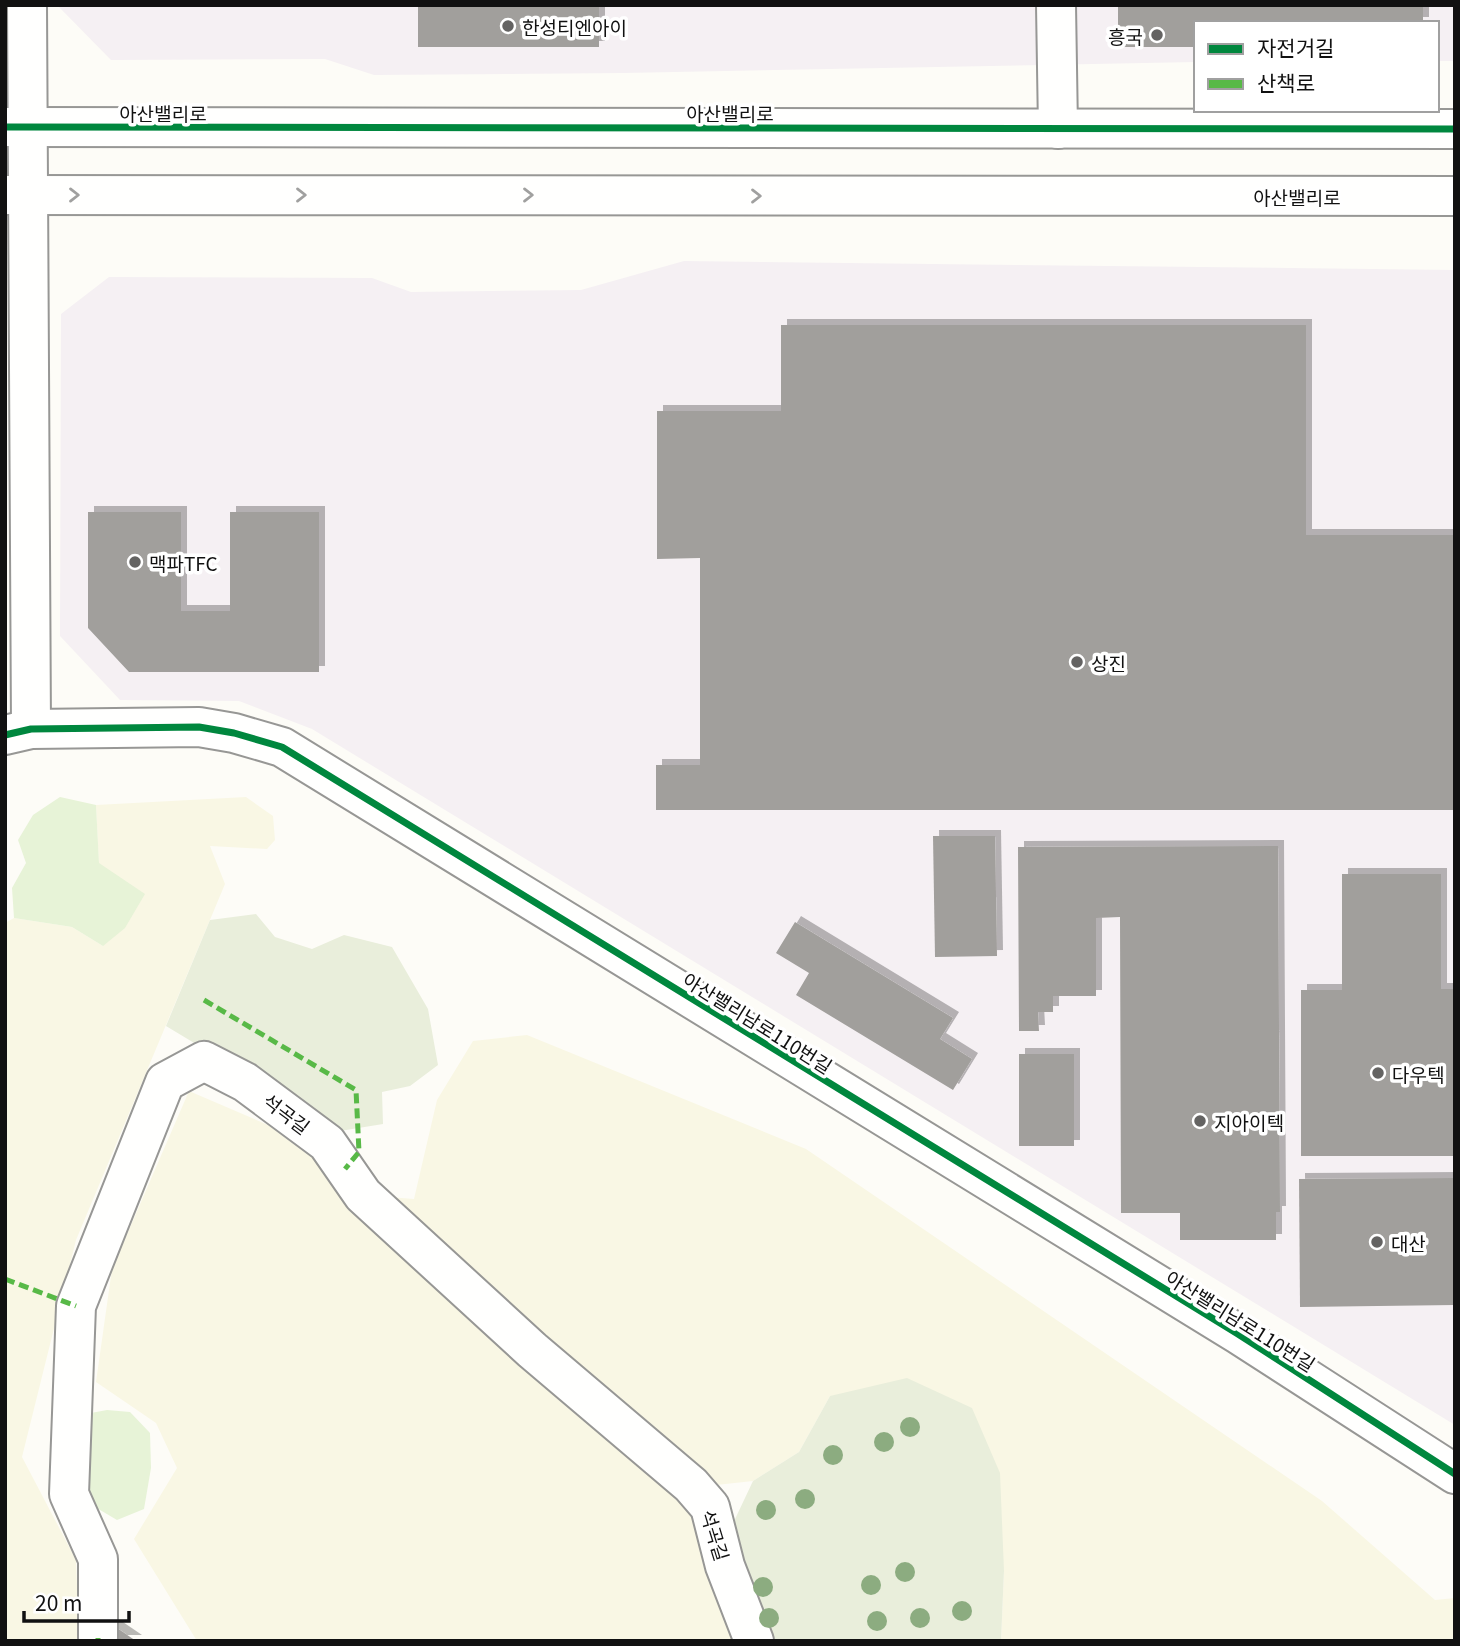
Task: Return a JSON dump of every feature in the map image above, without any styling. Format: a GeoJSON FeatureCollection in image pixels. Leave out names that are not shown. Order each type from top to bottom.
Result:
{"type":"FeatureCollection","features":[{"type":"Feature","properties":{"kind":"street"},"geometry":{"type":"LineString","coordinates":[[18,732],[16,127],[27,5]]}},
{"type":"Feature","properties":{"kind":"street"},"geometry":{"type":"LineString","coordinates":[[1056,5],[1058,129]]}},
{"type":"Feature","properties":{"kind":"street","name":"아산밸리로"},"geometry":{"type":"LineString","coordinates":[[16,127],[1455,129]]}},
{"type":"Feature","properties":{"kind":"street","name":"아산밸리로"},"geometry":{"type":"LineString","coordinates":[[16,195],[1455,196]]}},
{"type":"Feature","properties":{"kind":"street","name":"아산밸리남로110번길"},"geometry":{"type":"LineString","coordinates":[[18,732],[199,727],[234,733],[282,747],[1238,1334],[1455,1474]]}},
{"type":"Feature","properties":{"kind":"street","name":"석곡길"},"geometry":{"type":"LineString","coordinates":[[99,1638],[99,1559],[69,1494],[76,1306],[164,1082],[204,1061],[245,1082],[327,1143],[363,1195],[532,1350],[691,1485],[710,1507],[725,1566],[754,1641]]}},
{"type":"Feature","properties":{"kind":"shaded area"},"geometry":{"type":"Polygon","coordinates":[[[57,5],[1455,5],[1455,61],[1439,61],[1439,21],[1194,21],[1194,62],[374,75],[325,59],[111,60],[57,5]]]}},
{"type":"Feature","properties":{"kind":"shaded area"},"geometry":{"type":"Polygon","coordinates":[[[684,261],[1455,270],[1455,1425],[312,729],[239,701],[120,700],[60,636],[61,314],[109,277],[372,278],[411,292],[581,290],[684,261]]]}},
{"type":"Feature","properties":{"kind":"shaded area"},"geometry":{"type":"Polygon","coordinates":[[[246,797],[273,816],[275,840],[267,849],[210,846],[225,884],[76,1240],[22,1457],[76,1560],[79,1641],[5,1641],[5,923],[14,918],[72,927],[103,946],[96,805],[246,797]]]}},
{"type":"Feature","properties":{"kind":"shaded area"},"geometry":{"type":"Polygon","coordinates":[[[527,1035],[806,1149],[1322,1501],[1435,1600],[1455,1598],[1455,1641],[1001,1641],[1004,1571],[830,1396],[799,1452],[753,1481],[707,1486],[754,1641],[197,1641],[134,1539],[177,1468],[156,1423],[96,1382],[112,1269],[189,1091],[268,1125],[363,1195],[414,1199],[437,1100],[473,1041],[527,1035]]]}},
{"type":"Feature","properties":{"kind":"green space"},"geometry":{"type":"Polygon","coordinates":[[[60,797],[96,805],[99,863],[145,894],[125,928],[103,946],[72,927],[14,918],[12,888],[26,863],[18,840],[33,815],[60,797]]]}},
{"type":"Feature","properties":{"kind":"green space"},"geometry":{"type":"Polygon","coordinates":[[[256,914],[275,937],[312,949],[344,935],[392,947],[428,1009],[438,1065],[410,1086],[382,1092],[383,1124],[340,1131],[166,1026],[210,920],[256,914]]]}},
{"type":"Feature","properties":{"kind":"green space"},"geometry":{"type":"Polygon","coordinates":[[[907,1378],[972,1408],[1000,1473],[1004,1571],[1001,1641],[754,1641],[728,1534],[753,1481],[799,1452],[830,1396],[907,1378]]]}},
{"type":"Feature","properties":{"kind":"green space"},"geometry":{"type":"Polygon","coordinates":[[[107,1410],[130,1412],[150,1433],[151,1468],[144,1509],[117,1520],[90,1504],[80,1434],[91,1413],[107,1410]]]}},
{"type":"Feature","properties":{"kind":"building","name":"한성티엔아이"},"geometry":{"type":"Polygon","coordinates":[[[418,5],[599,5],[599,47],[418,47],[418,5]]]}},
{"type":"Feature","properties":{"kind":"building","name":"흥국"},"geometry":{"type":"Polygon","coordinates":[[[1118,5],[1423,5],[1423,21],[1194,21],[1194,47],[1118,47],[1118,5]]]}},
{"type":"Feature","properties":{"kind":"building","name":"상진"},"geometry":{"type":"Polygon","coordinates":[[[781,325],[1306,325],[1306,535],[1455,535],[1455,810],[656,810],[656,765],[700,765],[700,558],[657,559],[657,411],[781,411],[781,325]]]}},
{"type":"Feature","properties":{"kind":"building","name":"맥파TFC"},"geometry":{"type":"Polygon","coordinates":[[[88,512],[181,512],[181,611],[230,611],[230,512],[319,512],[319,672],[129,672],[88,628],[88,512]]]}},
{"type":"Feature","properties":{"kind":"building"},"geometry":{"type":"Polygon","coordinates":[[[933,836],[995,836],[997,956],[935,957],[933,836]]]}},
{"type":"Feature","properties":{"kind":"building","name":"지아이텍"},"geometry":{"type":"Polygon","coordinates":[[[1278,846],[1280,1212],[1276,1212],[1276,1240],[1180,1240],[1180,1213],[1121,1213],[1120,917],[1096,918],[1096,996],[1053,996],[1053,1012],[1038,1012],[1039,1031],[1019,1031],[1018,847],[1278,846]]]}},
{"type":"Feature","properties":{"kind":"building","name":"다우텍"},"geometry":{"type":"Polygon","coordinates":[[[1342,874],[1441,874],[1441,989],[1455,989],[1455,1156],[1301,1156],[1301,990],[1342,990],[1342,874]]]}},
{"type":"Feature","properties":{"kind":"building"},"geometry":{"type":"Polygon","coordinates":[[[795,922],[953,1018],[940,1039],[972,1059],[953,1090],[796,995],[809,973],[776,953],[795,922]]]}},
{"type":"Feature","properties":{"kind":"building"},"geometry":{"type":"Polygon","coordinates":[[[1019,1054],[1074,1054],[1074,1146],[1019,1146],[1019,1054]]]}},
{"type":"Feature","properties":{"kind":"building","name":"대산"},"geometry":{"type":"Polygon","coordinates":[[[1455,1178],[1455,1305],[1300,1307],[1299,1179],[1455,1178]]]}},
{"type":"Feature","properties":{"kind":"building"},"geometry":{"type":"Polygon","coordinates":[[[114,1626],[136,1641],[104,1641],[114,1626]]]}},
{"type":"Feature","properties":{"kind":"marked path"},"geometry":{"type":"LineString","coordinates":[[204,1000],[356,1090],[359,1152],[345,1169]]}},
{"type":"Feature","properties":{"kind":"marked path"},"geometry":{"type":"LineString","coordinates":[[5,1279],[76,1306]]}},
{"type":"Feature","properties":{"kind":"cycle path"},"geometry":{"type":"LineString","coordinates":[[5,127],[1455,129]]}},
{"type":"Feature","properties":{"kind":"cycle path"},"geometry":{"type":"LineString","coordinates":[[5,735],[31,729],[199,727],[234,733],[282,747],[1238,1334],[1455,1474]]}},
{"type":"Feature","properties":{"kind":"place","name":"한성티엔아이"},"geometry":{"type":"Point","coordinates":[508,26]}},
{"type":"Feature","properties":{"kind":"place","name":"흥국"},"geometry":{"type":"Point","coordinates":[1157,35]}},
{"type":"Feature","properties":{"kind":"place","name":"맥파TFC"},"geometry":{"type":"Point","coordinates":[135,562]}},
{"type":"Feature","properties":{"kind":"place","name":"상진"},"geometry":{"type":"Point","coordinates":[1077,662]}},
{"type":"Feature","properties":{"kind":"place","name":"다우텍"},"geometry":{"type":"Point","coordinates":[1378,1073]}},
{"type":"Feature","properties":{"kind":"place","name":"지아이텍"},"geometry":{"type":"Point","coordinates":[1200,1121]}},
{"type":"Feature","properties":{"kind":"place","name":"대산"},"geometry":{"type":"Point","coordinates":[1377,1242]}}]}
